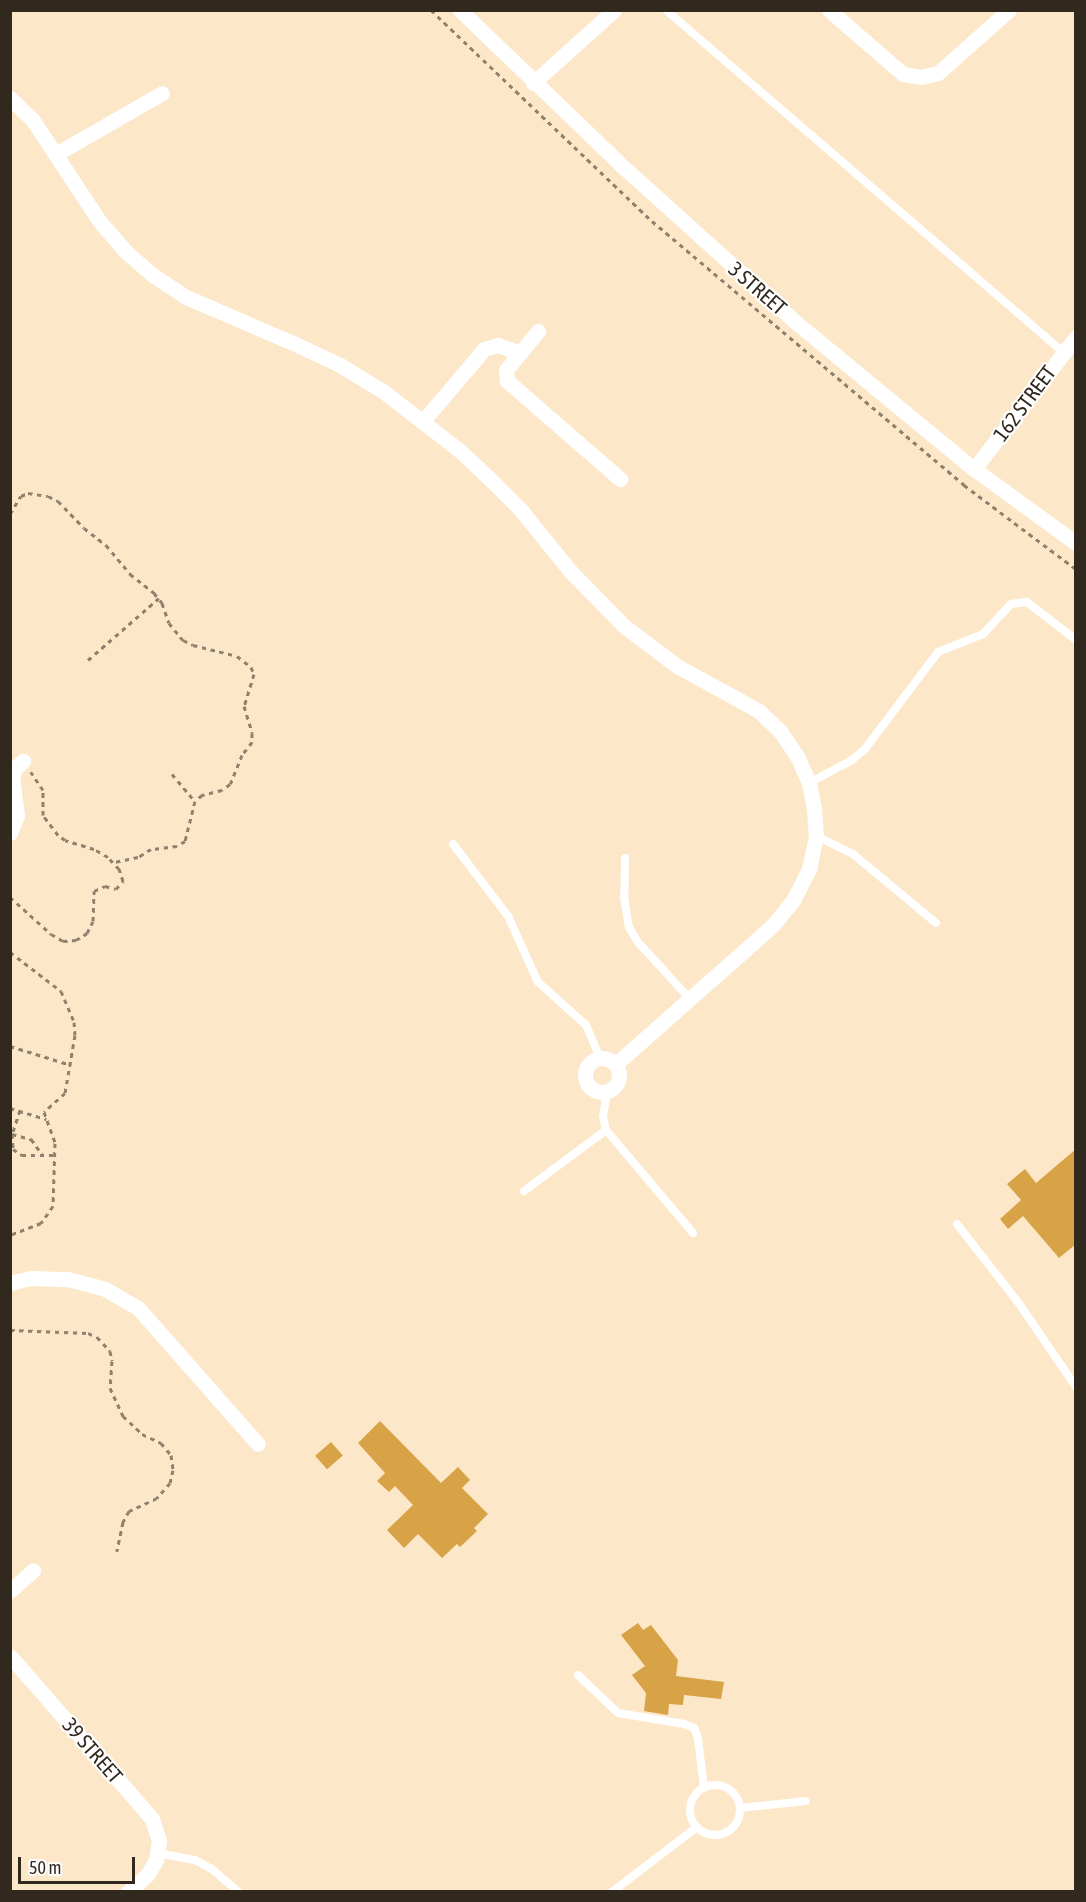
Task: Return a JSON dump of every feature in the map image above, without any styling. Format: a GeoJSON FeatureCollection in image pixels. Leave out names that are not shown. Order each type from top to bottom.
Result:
{"type":"FeatureCollection","features":[{"type":"Feature","properties":{"kind":"street","name":"3 STREET"},"geometry":{"type":"LineString","coordinates":[[460,10],[533,83],[794,320],[974,469],[1076,543]]}},
{"type":"Feature","properties":{"kind":"street"},"geometry":{"type":"LineString","coordinates":[[533,83],[614,10]]}},
{"type":"Feature","properties":{"kind":"street"},"geometry":{"type":"LineString","coordinates":[[829,10],[903,74],[921,77],[938,73],[1009,10]]}},
{"type":"Feature","properties":{"kind":"street"},"geometry":{"type":"LineString","coordinates":[[56,154],[162,93]]}},
{"type":"Feature","properties":{"kind":"street"},"geometry":{"type":"LineString","coordinates":[[10,98],[32,119],[100,222],[125,251],[154,276],[186,297],[340,365],[384,392],[423,421],[490,479],[520,509],[571,572],[624,626],[677,666],[759,711],[780,731],[797,756],[809,783],[816,836],[809,869],[794,899],[773,925],[616,1064]]}},
{"type":"Feature","properties":{"kind":"street"},"geometry":{"type":"LineString","coordinates":[[538,331],[506,369],[507,381],[620,479]]}},
{"type":"Feature","properties":{"kind":"street","name":"162 STREET"},"geometry":{"type":"LineString","coordinates":[[974,469],[1076,337]]}},
{"type":"Feature","properties":{"kind":"street"},"geometry":{"type":"LineString","coordinates":[[423,421],[484,349],[498,345],[520,353]]}},
{"type":"Feature","properties":{"kind":"street"},"geometry":{"type":"LineString","coordinates":[[10,833],[17,816],[12,777],[15,768],[23,761]]}},
{"type":"Feature","properties":{"kind":"street"},"geometry":{"type":"LineString","coordinates":[[600,1058],[616,1064],[619,1081],[607,1092],[596,1091],[585,1078],[590,1062],[600,1058]]}},
{"type":"Feature","properties":{"kind":"street"},"geometry":{"type":"LineString","coordinates":[[10,1284],[30,1278],[68,1279],[105,1289],[138,1308],[258,1444]]}},
{"type":"Feature","properties":{"kind":"street"},"geometry":{"type":"LineString","coordinates":[[10,1590],[33,1570]]}},
{"type":"Feature","properties":{"kind":"street","name":"39 STREET"},"geometry":{"type":"LineString","coordinates":[[10,1656],[153,1819],[159,1841],[158,1853]]}},
{"type":"Feature","properties":{"kind":"street"},"geometry":{"type":"LineString","coordinates":[[129,1892],[153,1868],[158,1853]]}},
{"type":"Feature","properties":{"kind":"lane"},"geometry":{"type":"LineString","coordinates":[[666,10],[1063,352]]}},
{"type":"Feature","properties":{"kind":"lane"},"geometry":{"type":"LineString","coordinates":[[809,783],[852,760],[865,748],[938,652],[983,634],[1011,604],[1027,602],[1076,640]]}},
{"type":"Feature","properties":{"kind":"lane"},"geometry":{"type":"LineString","coordinates":[[816,836],[853,854],[936,923]]}},
{"type":"Feature","properties":{"kind":"lane"},"geometry":{"type":"LineString","coordinates":[[453,844],[508,915],[530,970],[538,982],[585,1025],[600,1058]]}},
{"type":"Feature","properties":{"kind":"lane"},"geometry":{"type":"LineString","coordinates":[[625,858],[625,912],[629,927],[637,941],[690,999]]}},
{"type":"Feature","properties":{"kind":"lane"},"geometry":{"type":"LineString","coordinates":[[607,1092],[603,1117],[606,1130],[693,1233]]}},
{"type":"Feature","properties":{"kind":"lane"},"geometry":{"type":"LineString","coordinates":[[524,1191],[606,1130]]}},
{"type":"Feature","properties":{"kind":"lane"},"geometry":{"type":"LineString","coordinates":[[957,1224],[1020,1305],[1076,1387]]}},
{"type":"Feature","properties":{"kind":"lane"},"geometry":{"type":"LineString","coordinates":[[578,1675],[618,1713],[684,1724],[694,1728],[698,1738],[704,1788]]}},
{"type":"Feature","properties":{"kind":"lane"},"geometry":{"type":"LineString","coordinates":[[724,1787],[735,1795],[740,1808],[737,1821],[729,1831],[709,1834],[697,1827],[690,1809],[694,1796],[704,1788],[724,1787]]}},
{"type":"Feature","properties":{"kind":"lane"},"geometry":{"type":"LineString","coordinates":[[740,1808],[806,1802]]}},
{"type":"Feature","properties":{"kind":"lane"},"geometry":{"type":"LineString","coordinates":[[612,1892],[697,1827]]}},
{"type":"Feature","properties":{"kind":"lane"},"geometry":{"type":"LineString","coordinates":[[158,1853],[195,1860],[212,1869],[238,1892]]}},
{"type":"Feature","properties":{"kind":"path"},"geometry":{"type":"LineString","coordinates":[[10,274],[10,290]]}},
{"type":"Feature","properties":{"kind":"path"},"geometry":{"type":"LineString","coordinates":[[10,514],[21,496],[28,493],[48,495],[58,501],[84,528],[106,545],[130,574],[159,598],[169,623],[183,640],[193,645],[237,656],[250,667],[254,674],[244,706],[252,733],[252,742],[242,754],[230,784],[222,790],[202,795],[195,801],[185,841],[177,846],[160,847],[138,857],[114,862]]}},
{"type":"Feature","properties":{"kind":"path"},"geometry":{"type":"LineString","coordinates":[[88,660],[159,598]]}},
{"type":"Feature","properties":{"kind":"path"},"geometry":{"type":"LineString","coordinates":[[10,897],[51,934],[63,941],[76,940],[87,933],[93,921],[94,891],[105,886],[116,889],[123,881],[114,862],[94,849],[65,840],[58,835],[43,815],[44,799],[40,783],[23,761]]}},
{"type":"Feature","properties":{"kind":"path"},"geometry":{"type":"LineString","coordinates":[[172,774],[195,801]]}},
{"type":"Feature","properties":{"kind":"path"},"geometry":{"type":"LineString","coordinates":[[10,952],[62,990],[75,1028],[66,1093],[59,1101],[46,1108],[46,1119],[54,1136],[55,1155],[54,1199],[50,1212],[41,1222],[10,1235]]}},
{"type":"Feature","properties":{"kind":"path"},"geometry":{"type":"LineString","coordinates":[[10,1046],[70,1065]]}},
{"type":"Feature","properties":{"kind":"path"},"geometry":{"type":"LineString","coordinates":[[10,1108],[46,1119]]}},
{"type":"Feature","properties":{"kind":"path"},"geometry":{"type":"LineString","coordinates":[[20,1110],[11,1133],[11,1143],[17,1153],[55,1155]]}},
{"type":"Feature","properties":{"kind":"path"},"geometry":{"type":"LineString","coordinates":[[11,1133],[36,1143],[42,1155]]}},
{"type":"Feature","properties":{"kind":"path"},"geometry":{"type":"LineString","coordinates":[[10,1330],[88,1333],[97,1336],[110,1351],[112,1360],[110,1388],[123,1416],[142,1434],[161,1443],[171,1455],[173,1470],[170,1483],[157,1498],[129,1511],[123,1522],[117,1551]]}},
{"type":"Feature","properties":{"kind":"building"},"geometry":{"type":"Polygon","coordinates":[[[1076,1149],[1076,1244],[1059,1258],[1023,1216],[1008,1229],[1000,1219],[1021,1200],[1007,1184],[1025,1169],[1036,1183],[1076,1149]]]}},
{"type":"Feature","properties":{"kind":"building"},"geometry":{"type":"Polygon","coordinates":[[[380,1421],[441,1483],[458,1467],[470,1480],[462,1488],[488,1514],[474,1528],[477,1531],[460,1547],[457,1544],[442,1558],[418,1534],[404,1548],[387,1530],[413,1505],[395,1486],[389,1492],[377,1481],[385,1473],[358,1443],[380,1421]]]}},
{"type":"Feature","properties":{"kind":"building"},"geometry":{"type":"Polygon","coordinates":[[[331,1442],[343,1456],[327,1469],[315,1456],[331,1442]]]}},
{"type":"Feature","properties":{"kind":"building"},"geometry":{"type":"Polygon","coordinates":[[[638,1623],[643,1630],[651,1625],[678,1660],[676,1676],[724,1682],[721,1699],[684,1695],[683,1705],[669,1704],[668,1715],[644,1711],[646,1693],[632,1675],[645,1666],[621,1635],[638,1623]]]}}]}
